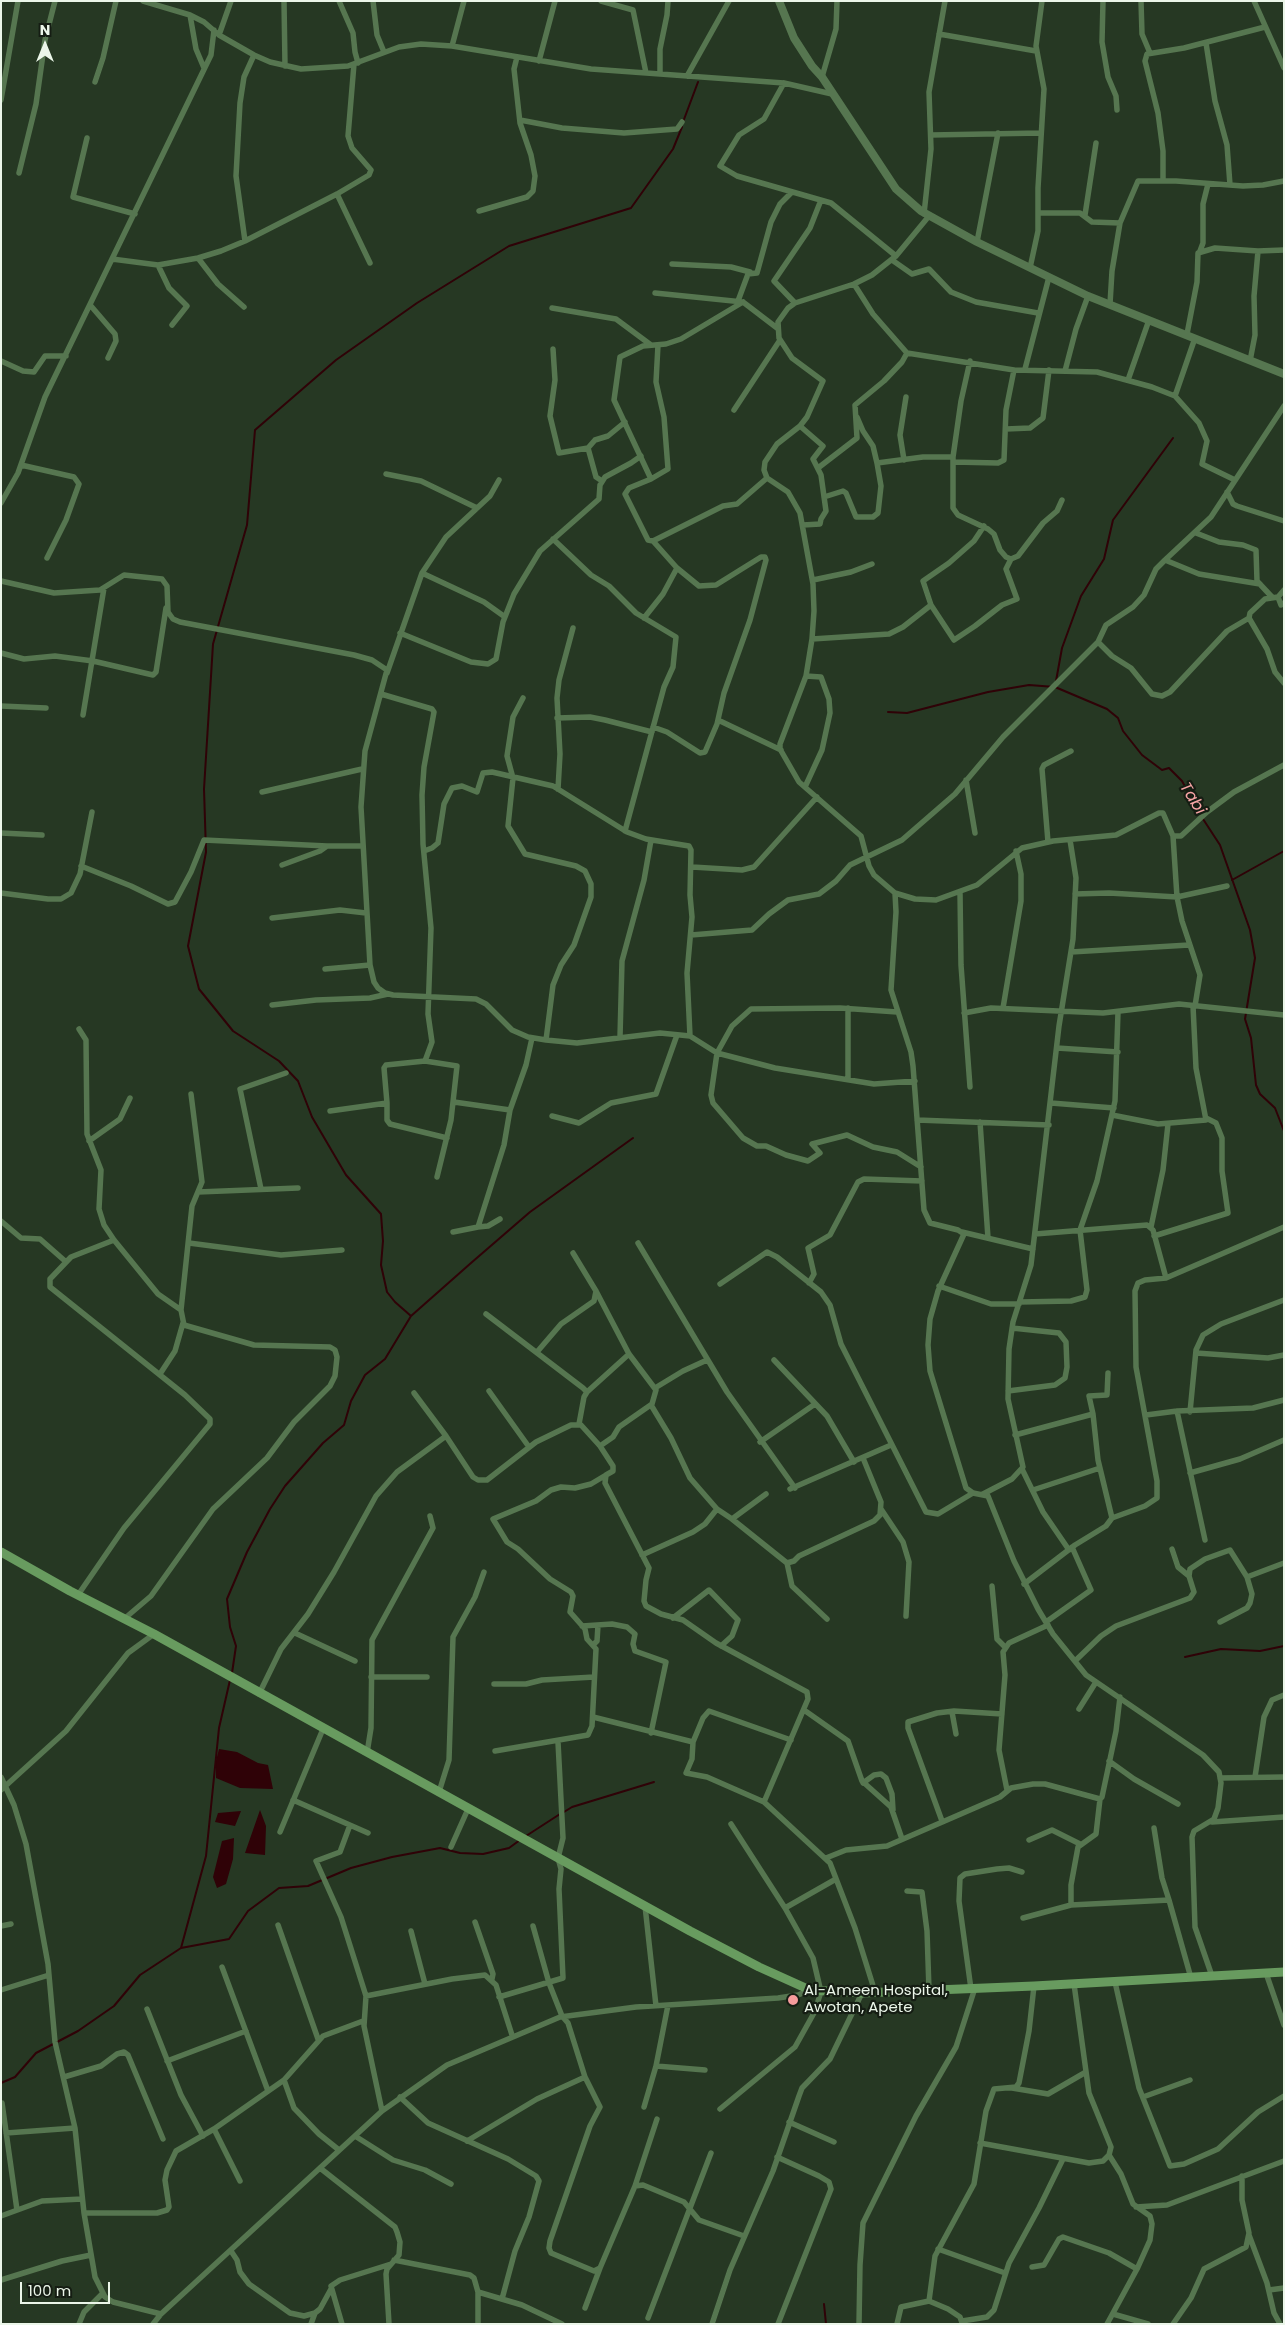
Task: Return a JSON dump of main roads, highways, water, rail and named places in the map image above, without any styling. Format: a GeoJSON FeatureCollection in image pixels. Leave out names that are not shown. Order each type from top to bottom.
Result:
{"type":"FeatureCollection","features":[{"type":"Feature","properties":{"kind":"main road"},"geometry":{"type":"LineString","coordinates":[[1,1552],[78,1595],[154,1634],[259,1694],[645,1906],[759,1967],[810,1990],[821,1992],[930,1990],[1284,1972]]}},
{"type":"Feature","properties":{"kind":"waterway"},"geometry":{"type":"LineString","coordinates":[[683,122],[698,82]]}},
{"type":"Feature","properties":{"kind":"waterway"},"geometry":{"type":"LineString","coordinates":[[411,1316],[387,1292],[381,1265],[383,1241],[381,1214],[346,1175],[312,1117],[298,1081],[279,1061],[233,1031],[199,989],[188,946],[206,852],[204,789],[213,644],[247,525],[255,430],[336,360],[417,303],[509,246],[631,208],[673,149],[682,127]]}},
{"type":"Feature","properties":{"kind":"waterway"},"geometry":{"type":"LineString","coordinates":[[1056,681],[1062,648],[1081,596],[1104,559],[1113,520],[1173,438]]}},
{"type":"Feature","properties":{"kind":"waterway","name":"Tabi"},"geometry":{"type":"LineString","coordinates":[[888,712],[907,713],[988,692],[1029,685],[1055,687],[1107,709],[1118,718],[1123,731],[1142,755],[1162,770],[1169,768],[1182,781],[1220,845],[1250,930],[1255,958],[1245,1019],[1251,1038],[1256,1085],[1260,1094],[1275,1108],[1284,1131]]}},
{"type":"Feature","properties":{"kind":"waterway"},"geometry":{"type":"LineString","coordinates":[[1232,880],[1284,851]]}},
{"type":"Feature","properties":{"kind":"waterway"},"geometry":{"type":"LineString","coordinates":[[232,1673],[236,1646],[230,1627],[227,1599],[247,1552],[270,1509],[285,1486],[323,1443],[344,1425],[351,1401],[365,1375],[385,1359],[411,1316],[530,1212],[633,1138]]}},
{"type":"Feature","properties":{"kind":"waterway"},"geometry":{"type":"LineString","coordinates":[[1185,1657],[1221,1649],[1260,1651],[1284,1646]]}},
{"type":"Feature","properties":{"kind":"waterway"},"geometry":{"type":"LineString","coordinates":[[181,1948],[206,1856],[219,1728],[230,1680]]}},
{"type":"Feature","properties":{"kind":"waterway"},"geometry":{"type":"LineString","coordinates":[[564,1812],[572,1807],[654,1782]]}},
{"type":"Feature","properties":{"kind":"waterway"},"geometry":{"type":"LineString","coordinates":[[526,1836],[560,1814]]}},
{"type":"Feature","properties":{"kind":"waterway"},"geometry":{"type":"LineString","coordinates":[[1,2083],[15,2077],[36,2053],[78,2031],[114,2006],[140,1975],[181,1948],[229,1939],[248,1911],[279,1888],[308,1886],[351,1868],[392,1857],[440,1848],[460,1853],[483,1854],[509,1848],[520,1840]]}},
{"type":"Feature","properties":{"kind":"waterway"},"geometry":{"type":"LineString","coordinates":[[824,2304],[826,2324]]}},
{"type":"Feature","properties":{"kind":"place","name":"Al-Ameen Hospital, Awotan, Apete"},"geometry":{"type":"Point","coordinates":[793,2000]}}]}
